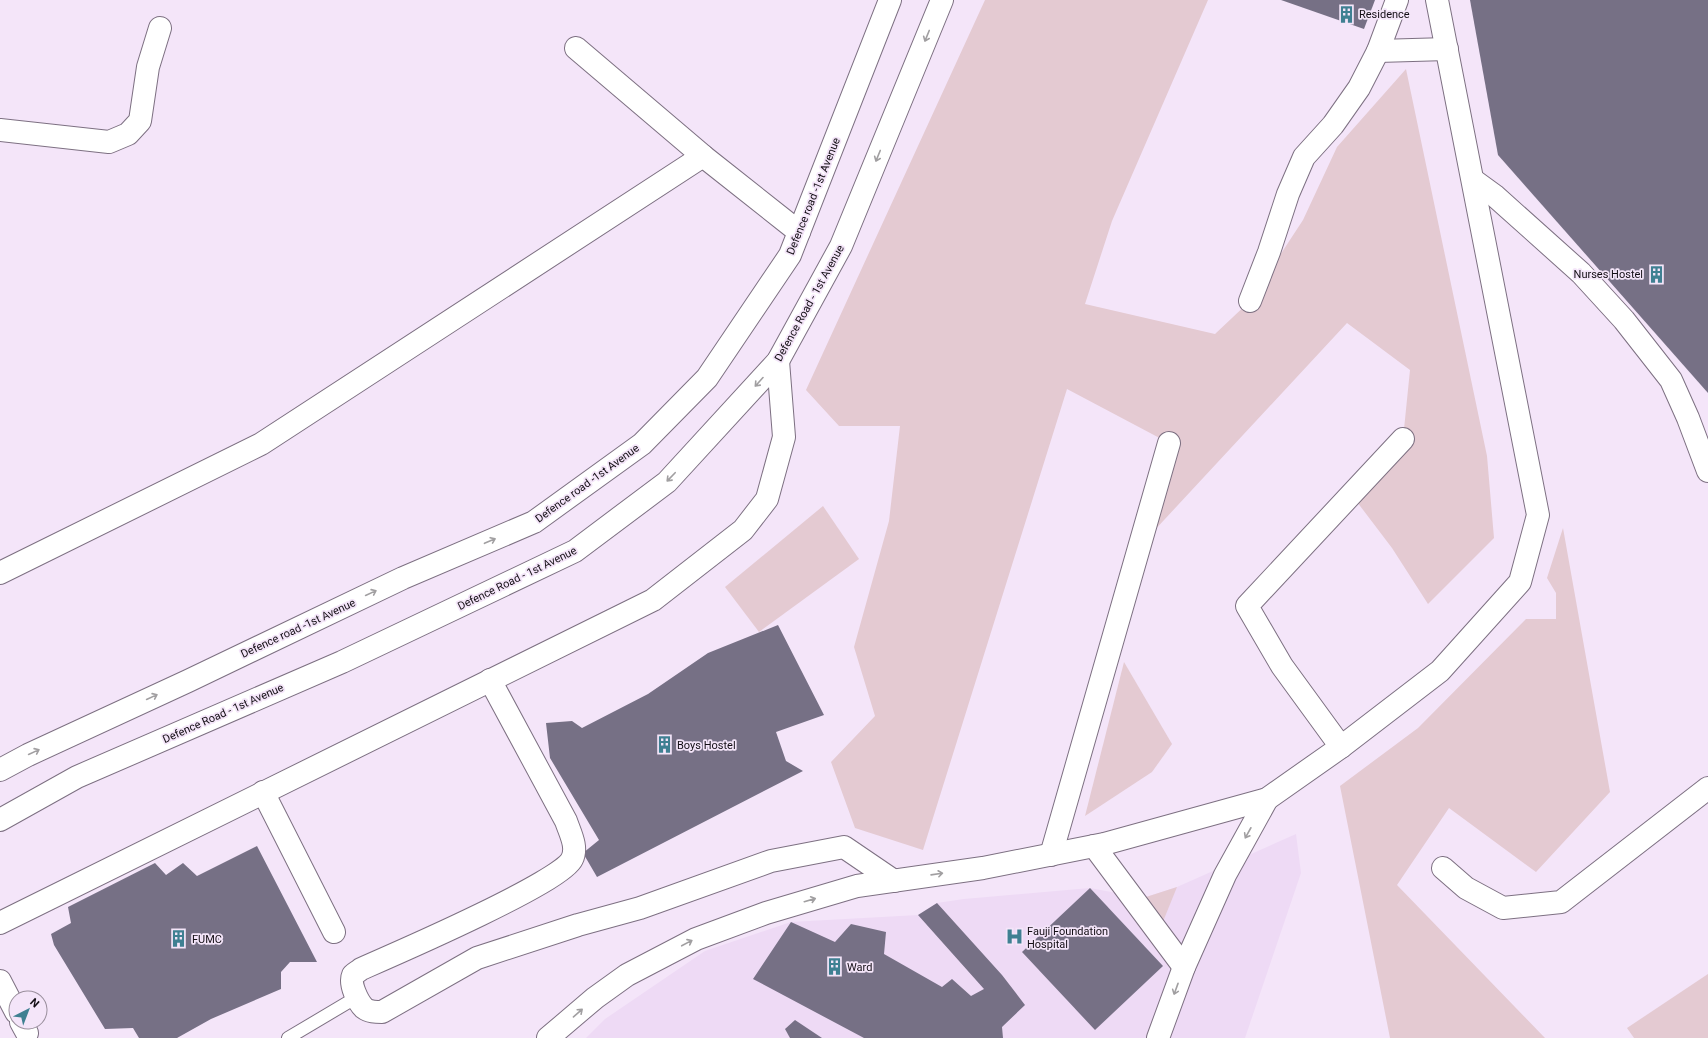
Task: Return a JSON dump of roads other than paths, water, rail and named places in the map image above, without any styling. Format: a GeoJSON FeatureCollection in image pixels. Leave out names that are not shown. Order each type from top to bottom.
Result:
{"type":"FeatureCollection","features":[{"type":"Feature","properties":{"kind":"street","name":"Defence road -1st Avenue"},"geometry":{"type":"LineString","coordinates":[[0,770],[28,755],[188,681],[403,578],[534,522],[642,444],[707,378],[790,255],[890,0]]}},
{"type":"Feature","properties":{"kind":"street","name":"Defence Road - 1st Avenue"},"geometry":{"type":"LineString","coordinates":[[0,820],[77,777],[342,662],[575,551],[667,482],[778,361],[841,246],[942,0]]}},
{"type":"Feature","properties":{"kind":"street"},"geometry":{"type":"LineString","coordinates":[[1250,301],[1269,252],[1288,194],[1304,157],[1333,125],[1359,88],[1378,51],[1397,0]]}},
{"type":"Feature","properties":{"kind":"street"},"geometry":{"type":"LineString","coordinates":[[548,1038],[595,998],[627,975],[696,938],[766,913],[856,886],[983,868],[1094,846],[1267,799],[1341,746],[1440,671],[1520,582],[1538,515],[1437,0]]}},
{"type":"Feature","properties":{"kind":"street"},"geometry":{"type":"LineString","coordinates":[[0,130],[109,142],[128,134],[140,121],[148,67],[160,28]]}},
{"type":"Feature","properties":{"kind":"street"},"geometry":{"type":"LineString","coordinates":[[576,48],[703,156],[800,232]]}},
{"type":"Feature","properties":{"kind":"street"},"geometry":{"type":"LineString","coordinates":[[1378,51],[1447,49]]}},
{"type":"Feature","properties":{"kind":"street"},"geometry":{"type":"LineString","coordinates":[[0,573],[261,444],[703,156]]}},
{"type":"Feature","properties":{"kind":"street"},"geometry":{"type":"LineString","coordinates":[[1473,180],[1495,196],[1581,273],[1624,320],[1671,380],[1688,418],[1708,470]]}},
{"type":"Feature","properties":{"kind":"street"},"geometry":{"type":"LineString","coordinates":[[0,923],[653,600],[743,530],[767,499],[784,437],[778,361]]}},
{"type":"Feature","properties":{"kind":"street"},"geometry":{"type":"LineString","coordinates":[[1341,746],[1282,666],[1246,606],[1403,439]]}},
{"type":"Feature","properties":{"kind":"street"},"geometry":{"type":"LineString","coordinates":[[1051,854],[1169,443]]}},
{"type":"Feature","properties":{"kind":"street"},"geometry":{"type":"LineString","coordinates":[[490,680],[566,821],[575,846],[572,859],[566,868],[525,893],[361,969],[354,975],[352,982],[357,997],[364,1008],[372,1012],[382,1012],[477,958],[578,925],[640,908],[771,861],[844,847],[894,881]]}},
{"type":"Feature","properties":{"kind":"street"},"geometry":{"type":"LineString","coordinates":[[1444,868],[1466,888],[1503,908],[1561,902],[1708,788]]}},
{"type":"Feature","properties":{"kind":"street"},"geometry":{"type":"LineString","coordinates":[[263,792],[334,932]]}},
{"type":"Feature","properties":{"kind":"street"},"geometry":{"type":"LineString","coordinates":[[1158,1038],[1184,967],[1225,875],[1267,799]]}},
{"type":"Feature","properties":{"kind":"street"},"geometry":{"type":"LineString","coordinates":[[1094,846],[1184,967]]}},
{"type":"Feature","properties":{"kind":"street"},"geometry":{"type":"LineString","coordinates":[[0,981],[8,996]]}},
{"type":"Feature","properties":{"kind":"lane"},"geometry":{"type":"LineString","coordinates":[[288,1038],[357,997]]}},
{"type":"Feature","properties":{"kind":"place","name":"Residence"},"geometry":{"type":"Point","coordinates":[1346,14]}},
{"type":"Feature","properties":{"kind":"place","name":"Nurses Hostel"},"geometry":{"type":"Point","coordinates":[1656,274]}},
{"type":"Feature","properties":{"kind":"place","name":"Boys Hostel"},"geometry":{"type":"Point","coordinates":[664,745]}},
{"type":"Feature","properties":{"kind":"place","name":"Fauji Foundation Hospital"},"geometry":{"type":"Point","coordinates":[1014,937]}},
{"type":"Feature","properties":{"kind":"place","name":"FUMC"},"geometry":{"type":"Point","coordinates":[179,939]}},
{"type":"Feature","properties":{"kind":"place","name":"Ward"},"geometry":{"type":"Point","coordinates":[834,967]}}]}
